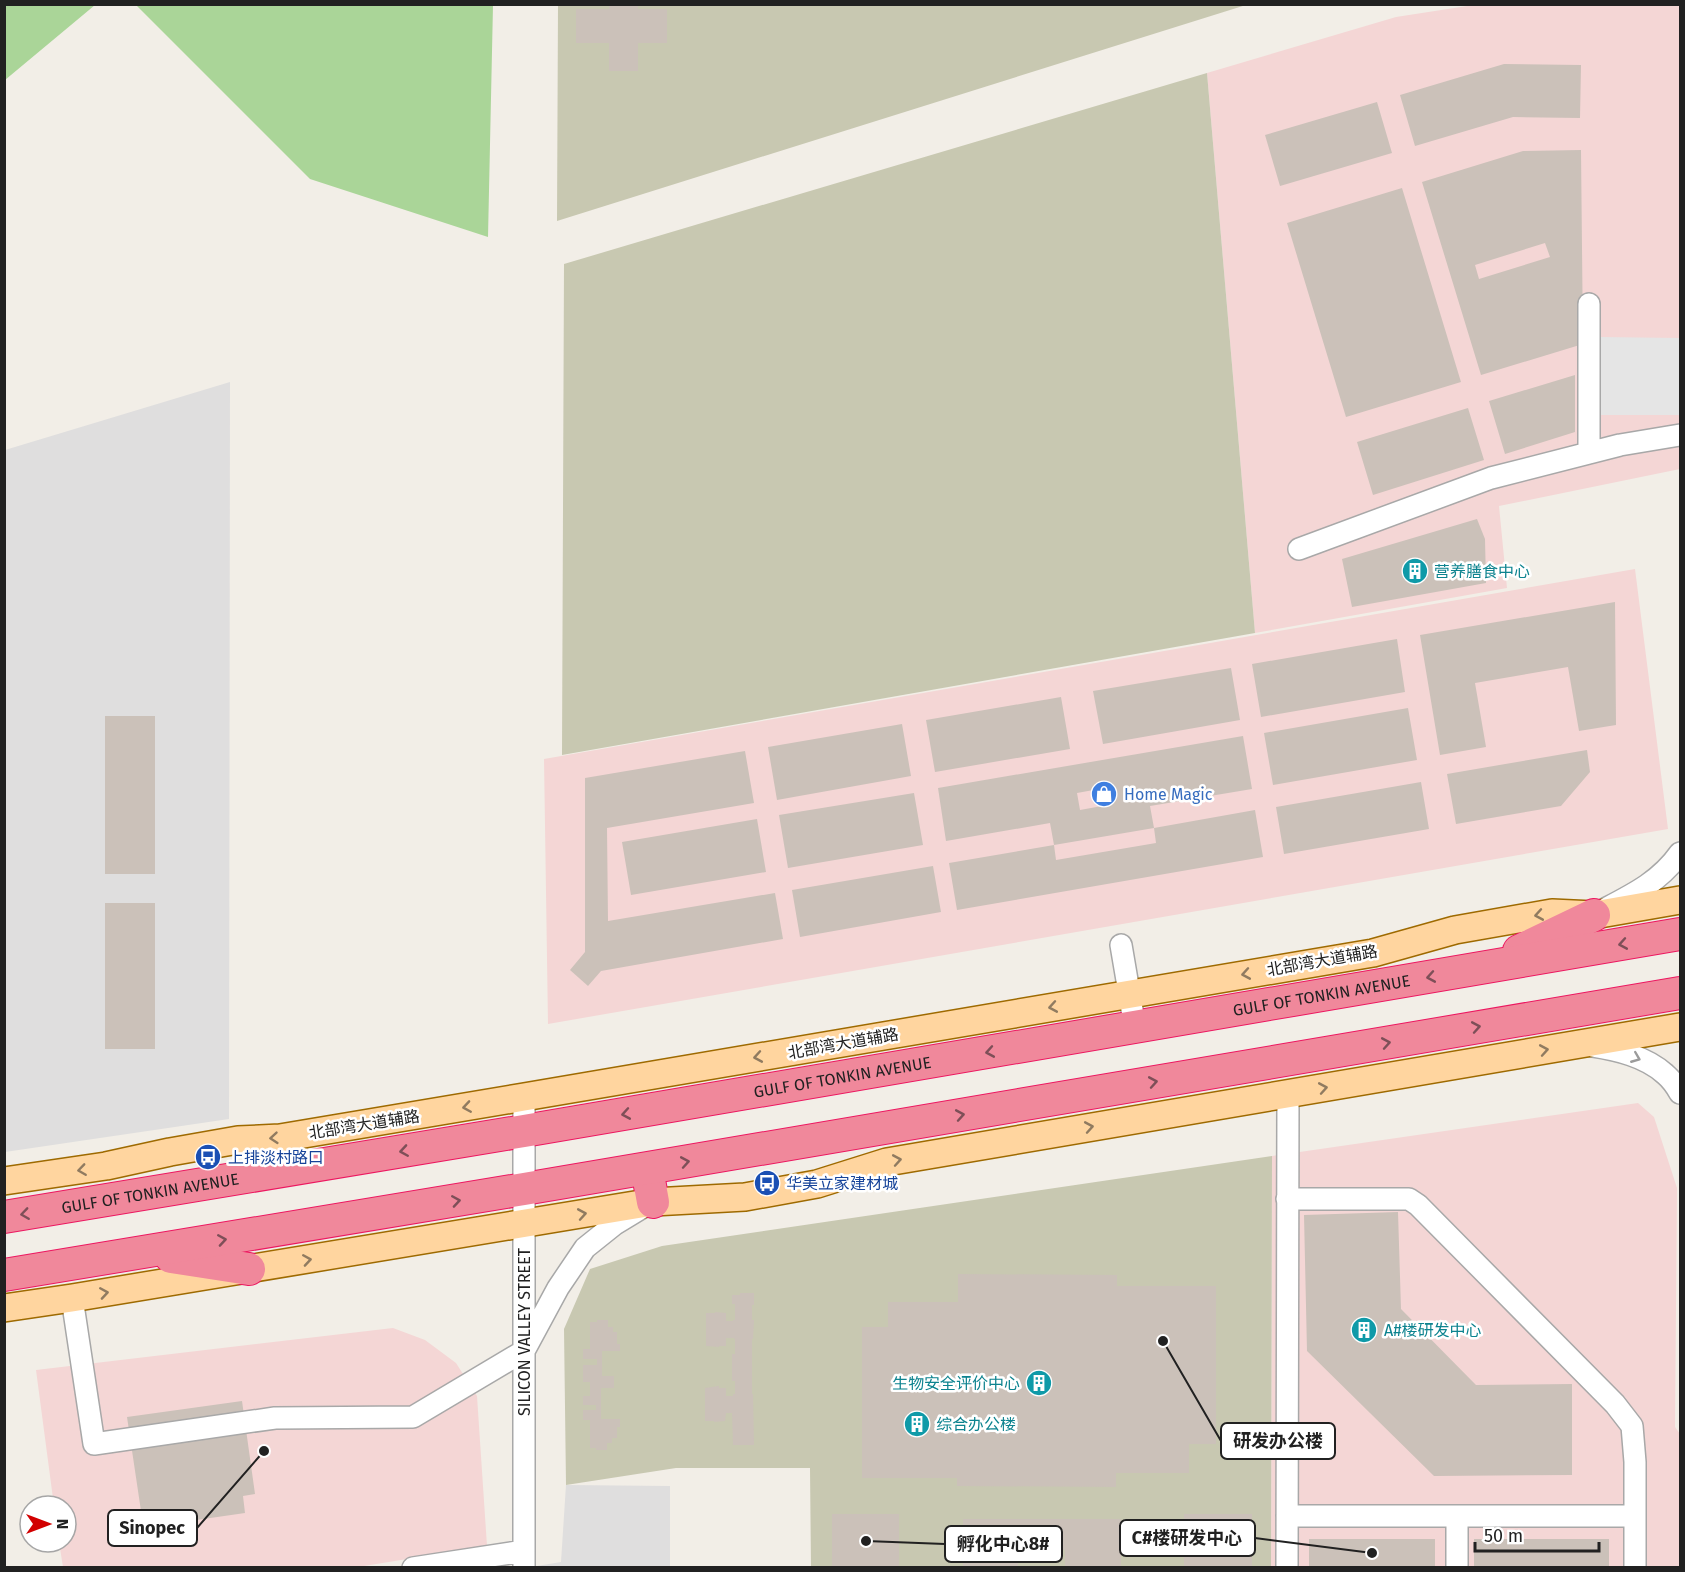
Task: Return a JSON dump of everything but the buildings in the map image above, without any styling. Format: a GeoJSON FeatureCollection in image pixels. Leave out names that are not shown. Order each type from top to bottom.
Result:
{"type":"FeatureCollection","features":[{"type":"Feature","properties":{"kind":"highway"},"geometry":{"type":"LineString","coordinates":[[1486,968],[1594,915]]}},
{"type":"Feature","properties":{"kind":"highway","name":"GULF OF TONKIN AVENUE"},"geometry":{"type":"LineString","coordinates":[[4,1217],[1680,934]]}},
{"type":"Feature","properties":{"kind":"highway"},"geometry":{"type":"LineString","coordinates":[[4,1275],[1680,993]]}},
{"type":"Feature","properties":{"kind":"highway"},"geometry":{"type":"LineString","coordinates":[[647,1168],[653,1202]]}},
{"type":"Feature","properties":{"kind":"highway"},"geometry":{"type":"LineString","coordinates":[[143,1252],[249,1269]]}},
{"type":"Feature","properties":{"kind":"main road","name":"北部湾大道辅路"},"geometry":{"type":"LineString","coordinates":[[4,1181],[106,1166],[238,1140],[280,1138],[1372,952],[1455,930],[1552,913],[1594,915],[1680,900]]}},
{"type":"Feature","properties":{"kind":"main road"},"geometry":{"type":"LineString","coordinates":[[4,1308],[653,1202],[745,1197],[817,1185],[887,1162],[1680,1027]]}},
{"type":"Feature","properties":{"kind":"street"},"geometry":{"type":"LineString","coordinates":[[1589,304],[1589,453]]}},
{"type":"Feature","properties":{"kind":"street"},"geometry":{"type":"LineString","coordinates":[[1299,549],[1491,478],[1589,453],[1680,435]]}},
{"type":"Feature","properties":{"kind":"street"},"geometry":{"type":"LineString","coordinates":[[1594,915],[1650,884],[1674,862],[1680,853]]}},
{"type":"Feature","properties":{"kind":"street"},"geometry":{"type":"LineString","coordinates":[[1121,945],[1135,1027]]}},
{"type":"Feature","properties":{"kind":"street"},"geometry":{"type":"LineString","coordinates":[[1419,1037],[1424,1070]]}},
{"type":"Feature","properties":{"kind":"street"},"geometry":{"type":"LineString","coordinates":[[1580,1044],[1618,1050],[1649,1063],[1665,1074],[1680,1092]]}},
{"type":"Feature","properties":{"kind":"street"},"geometry":{"type":"LineString","coordinates":[[1287,1568],[1288,1094]]}},
{"type":"Feature","properties":{"kind":"street","name":"SILICON VALLEY STREET"},"geometry":{"type":"LineString","coordinates":[[524,1097],[524,1559]]}},
{"type":"Feature","properties":{"kind":"street"},"geometry":{"type":"LineString","coordinates":[[1287,1199],[1409,1199],[1418,1205],[1615,1404],[1632,1426],[1635,1462],[1635,1568]]}},
{"type":"Feature","properties":{"kind":"street"},"geometry":{"type":"LineString","coordinates":[[72,1298],[94,1444],[275,1419],[413,1417],[524,1352],[558,1288],[585,1248],[615,1224],[653,1202]]}},
{"type":"Feature","properties":{"kind":"street"},"geometry":{"type":"LineString","coordinates":[[1287,1516],[1635,1516]]}},
{"type":"Feature","properties":{"kind":"street"},"geometry":{"type":"LineString","coordinates":[[1457,1516],[1457,1568]]}},
{"type":"Feature","properties":{"kind":"street"},"geometry":{"type":"LineString","coordinates":[[413,1568],[524,1559]]}},
{"type":"Feature","properties":{"kind":"shaded area"},"geometry":{"type":"Polygon","coordinates":[[[1480,4],[1680,5],[1680,469],[1499,506],[1507,588],[1255,633],[1207,73],[1396,17],[1480,4]]]}},
{"type":"Feature","properties":{"kind":"shaded area"},"geometry":{"type":"Polygon","coordinates":[[[558,5],[1246,5],[557,221],[558,5]]]}},
{"type":"Feature","properties":{"kind":"shaded area"},"geometry":{"type":"Polygon","coordinates":[[[1207,73],[1255,633],[562,755],[564,264],[1207,73]]]}},
{"type":"Feature","properties":{"kind":"shaded area"},"geometry":{"type":"Polygon","coordinates":[[[1600,337],[1680,338],[1680,415],[1599,415],[1600,337]]]}},
{"type":"Feature","properties":{"kind":"shaded area"},"geometry":{"type":"Polygon","coordinates":[[[230,382],[229,1119],[5,1152],[5,450],[230,382]]]}},
{"type":"Feature","properties":{"kind":"shaded area","name":"Home Magic"},"geometry":{"type":"Polygon","coordinates":[[[1635,569],[1668,829],[548,1024],[544,759],[1635,569]]]}},
{"type":"Feature","properties":{"kind":"shaded area"},"geometry":{"type":"Polygon","coordinates":[[[1638,1103],[1654,1117],[1677,1188],[1675,1427],[1680,1434],[1680,1567],[1271,1568],[1272,1156],[1638,1103]]]}},
{"type":"Feature","properties":{"kind":"shaded area"},"geometry":{"type":"Polygon","coordinates":[[[1272,1156],[1271,1567],[811,1567],[810,1468],[676,1468],[566,1485],[564,1329],[590,1269],[662,1246],[1272,1156]]]}},
{"type":"Feature","properties":{"kind":"shaded area"},"geometry":{"type":"Polygon","coordinates":[[[393,1328],[425,1340],[456,1363],[477,1396],[487,1546],[358,1567],[63,1567],[61,1554],[78,1554],[78,1494],[52,1494],[36,1370],[393,1328]]]}},
{"type":"Feature","properties":{"kind":"shaded area"},"geometry":{"type":"Polygon","coordinates":[[[566,1485],[670,1486],[670,1567],[525,1568],[561,1562],[566,1485]]]}},
{"type":"Feature","properties":{"kind":"green space"},"geometry":{"type":"Polygon","coordinates":[[[5,4],[95,4],[95,5],[5,80],[5,4]]]}},
{"type":"Feature","properties":{"kind":"green space"},"geometry":{"type":"Polygon","coordinates":[[[136,5],[493,5],[488,237],[310,179],[136,5]]]}},
{"type":"Feature","properties":{"kind":"place","name":"营养膳食中心"},"geometry":{"type":"Point","coordinates":[1415,571]}},
{"type":"Feature","properties":{"kind":"place","name":"Home Magic"},"geometry":{"type":"Point","coordinates":[1104,794]}},
{"type":"Feature","properties":{"kind":"place","name":"上排淡村路口"},"geometry":{"type":"Point","coordinates":[208,1157]}},
{"type":"Feature","properties":{"kind":"place","name":"华美立家建材城"},"geometry":{"type":"Point","coordinates":[767,1183]}},
{"type":"Feature","properties":{"kind":"place","name":"A#楼研发中心"},"geometry":{"type":"Point","coordinates":[1364,1330]}},
{"type":"Feature","properties":{"kind":"place","name":"研发办公楼"},"geometry":{"type":"Point","coordinates":[1163,1341]}},
{"type":"Feature","properties":{"kind":"place","name":"生物安全评价中心"},"geometry":{"type":"Point","coordinates":[1039,1383]}},
{"type":"Feature","properties":{"kind":"place","name":"综合办公楼"},"geometry":{"type":"Point","coordinates":[917,1424]}},
{"type":"Feature","properties":{"kind":"place","name":"Sinopec"},"geometry":{"type":"Point","coordinates":[264,1451]}},
{"type":"Feature","properties":{"kind":"place","name":"孵化中心8#"},"geometry":{"type":"Point","coordinates":[866,1541]}},
{"type":"Feature","properties":{"kind":"place","name":"C#楼研发中心"},"geometry":{"type":"Point","coordinates":[1372,1553]}}]}
